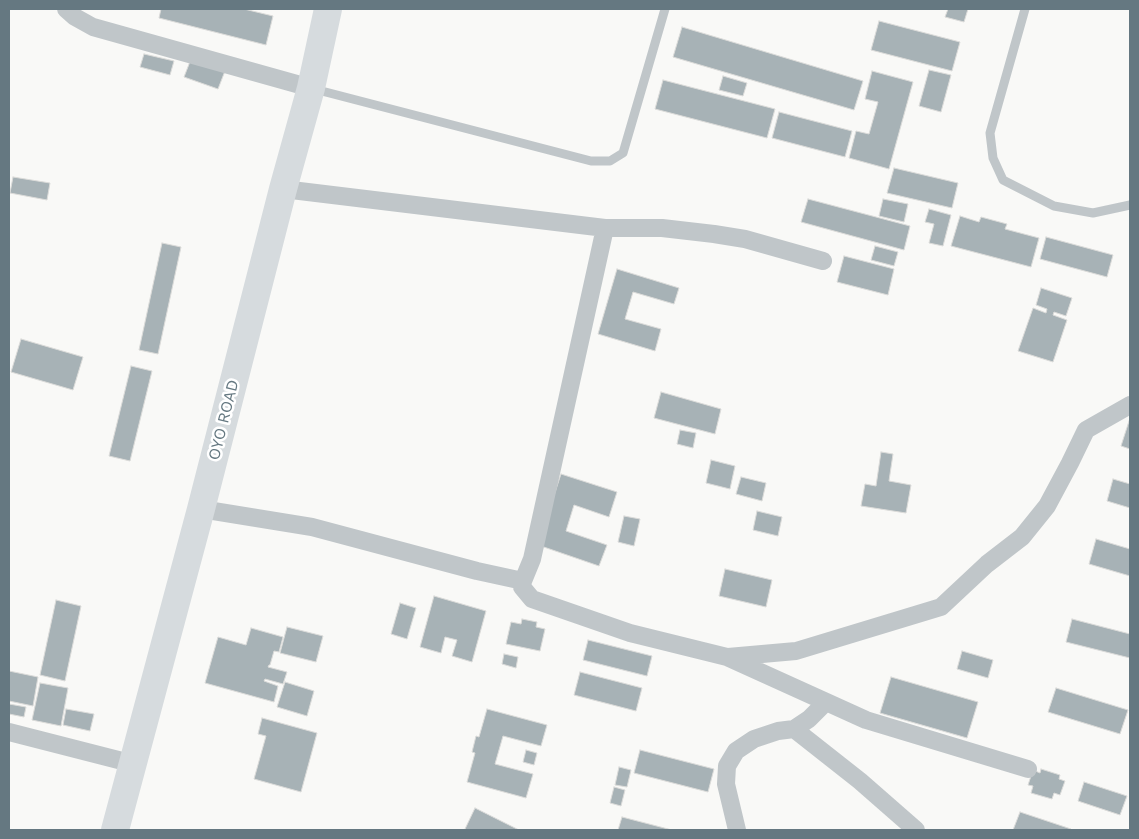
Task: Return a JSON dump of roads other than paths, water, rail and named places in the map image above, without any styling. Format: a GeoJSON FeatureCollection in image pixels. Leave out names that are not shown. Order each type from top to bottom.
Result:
{"type":"FeatureCollection","features":[{"type":"Feature","properties":{"kind":"highway","name":"OYO ROAD"},"geometry":{"type":"LineString","coordinates":[[116,830],[311,88],[328,9]]}},
{"type":"Feature","properties":{"kind":"street"},"geometry":{"type":"LineString","coordinates":[[66,9],[75,17],[93,27],[311,88]]}},
{"type":"Feature","properties":{"kind":"street"},"geometry":{"type":"LineString","coordinates":[[283,189],[605,228],[662,228],[714,234],[745,239],[824,261]]}},
{"type":"Feature","properties":{"kind":"street"},"geometry":{"type":"LineString","coordinates":[[605,228],[532,559],[522,587],[532,599],[630,633],[727,657],[866,720],[1028,769]]}},
{"type":"Feature","properties":{"kind":"street"},"geometry":{"type":"LineString","coordinates":[[727,657],[796,651],[941,607],[987,564],[1022,537],[1047,506],[1086,430],[1130,405]]}},
{"type":"Feature","properties":{"kind":"street"},"geometry":{"type":"LineString","coordinates":[[201,509],[312,527],[469,569],[523,580]]}},
{"type":"Feature","properties":{"kind":"street"},"geometry":{"type":"LineString","coordinates":[[737,830],[726,784],[727,766],[736,751],[754,739],[778,731],[794,729],[809,719],[826,702]]}},
{"type":"Feature","properties":{"kind":"street"},"geometry":{"type":"LineString","coordinates":[[794,729],[860,781],[916,830]]}},
{"type":"Feature","properties":{"kind":"street"},"geometry":{"type":"LineString","coordinates":[[9,732],[134,764]]}},
{"type":"Feature","properties":{"kind":"lane"},"geometry":{"type":"LineString","coordinates":[[311,88],[591,162],[610,161],[623,153],[665,9]]}},
{"type":"Feature","properties":{"kind":"lane"},"geometry":{"type":"LineString","coordinates":[[1025,9],[990,133],[992,158],[1002,180],[1054,206],[1093,213],[1130,205]]}}]}
